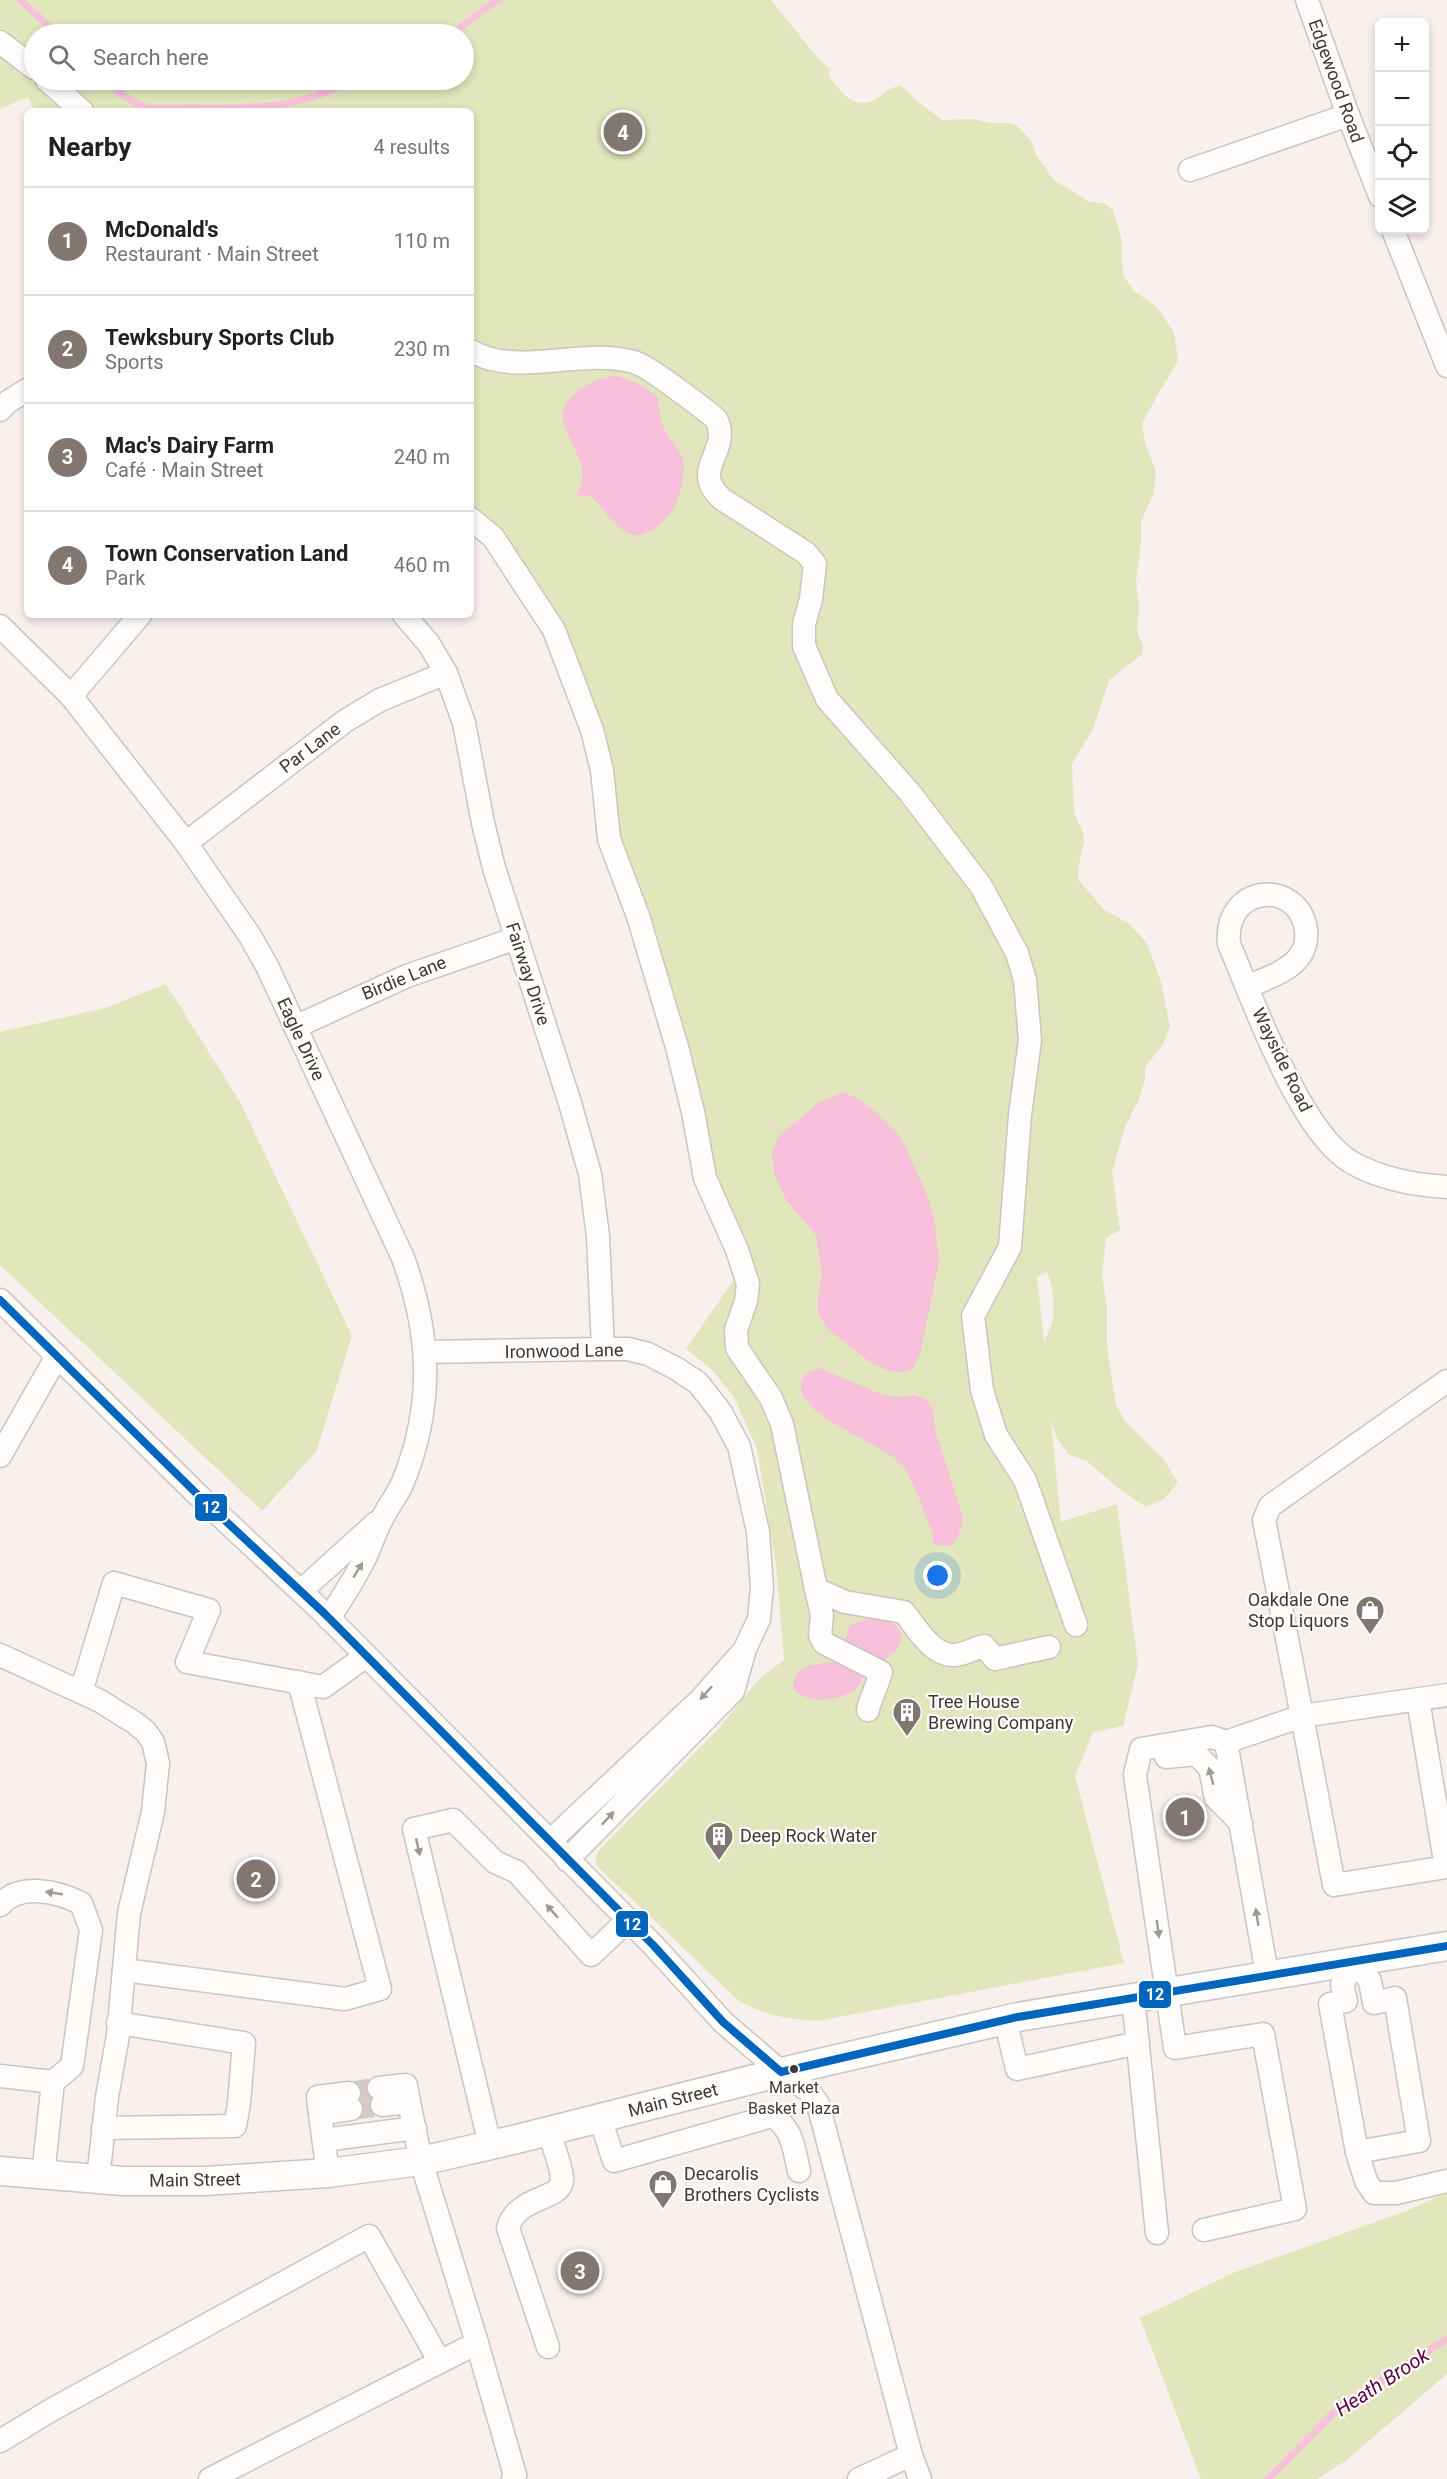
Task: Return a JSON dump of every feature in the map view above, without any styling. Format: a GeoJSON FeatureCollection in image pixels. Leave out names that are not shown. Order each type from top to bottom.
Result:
{"type":"FeatureCollection","features":[{"type":"Feature","properties":{"kind":"main road","name":"Main Street"},"geometry":{"type":"LineString","coordinates":[[0,2171],[123,2181],[205,2181],[328,2173],[422,2161],[1005,2019],[1447,1946]]}},
{"type":"Feature","properties":{"kind":"street","name":"Edgewood Road"},"geometry":{"type":"LineString","coordinates":[[1307,0],[1375,183]]}},
{"type":"Feature","properties":{"kind":"street"},"geometry":{"type":"LineString","coordinates":[[0,42],[24,60]]}},
{"type":"Feature","properties":{"kind":"street"},"geometry":{"type":"LineString","coordinates":[[58,90],[79,108]]}},
{"type":"Feature","properties":{"kind":"street"},"geometry":{"type":"LineString","coordinates":[[1190,170],[1348,115]]}},
{"type":"Feature","properties":{"kind":"street"},"geometry":{"type":"LineString","coordinates":[[1395,234],[1447,366]]}},
{"type":"Feature","properties":{"kind":"street"},"geometry":{"type":"LineString","coordinates":[[474,352],[489,360],[504,362],[596,358],[637,362],[716,419],[720,426],[720,438],[709,473],[710,488],[722,499],[806,553],[815,564],[811,599],[804,624],[804,646],[827,699],[910,793],[981,886],[1017,953],[1025,980],[1030,1040],[1020,1115],[1010,1247],[973,1317],[982,1390],[996,1435],[1025,1480],[1076,1625]]}},
{"type":"Feature","properties":{"kind":"street"},"geometry":{"type":"LineString","coordinates":[[0,410],[24,392]]}},
{"type":"Feature","properties":{"kind":"street"},"geometry":{"type":"LineString","coordinates":[[474,521],[483,527],[501,548],[554,630],[592,730],[602,770],[609,839],[638,916],[677,1047],[693,1112],[705,1178],[737,1250],[748,1284],[746,1300],[735,1330],[737,1347],[771,1398],[782,1424],[822,1615],[822,1638],[830,1647],[881,1672],[868,1710]]}},
{"type":"Feature","properties":{"kind":"street"},"geometry":{"type":"LineString","coordinates":[[71,696],[137,618]]}},
{"type":"Feature","properties":{"kind":"street","name":"Fairway Drive"},"geometry":{"type":"LineString","coordinates":[[407,618],[429,644],[446,673],[464,723],[494,868],[570,1103],[590,1174],[598,1236],[603,1349]]}},
{"type":"Feature","properties":{"kind":"street","name":"Eagle Drive"},"geometry":{"type":"LineString","coordinates":[[0,626],[71,696],[186,843],[250,936],[404,1258],[413,1288],[426,1352],[424,1409],[417,1442],[402,1484],[382,1518],[364,1559],[329,1618]]}},
{"type":"Feature","properties":{"kind":"street","name":"Par Lane"},"geometry":{"type":"LineString","coordinates":[[186,843],[345,721],[380,700],[446,673]]}},
{"type":"Feature","properties":{"kind":"street","name":"Birdie Lane"},"geometry":{"type":"LineString","coordinates":[[295,1027],[408,976],[516,938]]}},
{"type":"Feature","properties":{"kind":"street","name":"Wayside Road"},"geometry":{"type":"LineString","coordinates":[[1247,987],[1296,1095],[1325,1139],[1349,1161],[1382,1177],[1419,1185],[1447,1187]]}},
{"type":"Feature","properties":{"kind":"street"},"geometry":{"type":"LineString","coordinates":[[0,1300],[199,1496],[329,1618],[628,1920],[723,2022],[781,2072],[809,2091],[818,2104],[911,2455],[920,2479]]}},
{"type":"Feature","properties":{"kind":"street","name":"Ironwood Lane"},"geometry":{"type":"LineString","coordinates":[[426,1352],[628,1349],[648,1354],[698,1383],[720,1411],[739,1446],[758,1532],[762,1587],[759,1619],[745,1649],[733,1691],[711,1716],[670,1754],[567,1860]]}},
{"type":"Feature","properties":{"kind":"street"},"geometry":{"type":"LineString","coordinates":[[0,1456],[57,1356]]}},
{"type":"Feature","properties":{"kind":"street"},"geometry":{"type":"LineString","coordinates":[[1418,1700],[1446,1867],[1334,1886],[1264,1520],[1270,1506],[1447,1381]]}},
{"type":"Feature","properties":{"kind":"street","name":"Eagle Drive"},"geometry":{"type":"LineString","coordinates":[[301,1591],[382,1518]]}},
{"type":"Feature","properties":{"kind":"street"},"geometry":{"type":"LineString","coordinates":[[81,1692],[114,1583],[210,1610],[187,1662],[323,1687],[366,1656]]}},
{"type":"Feature","properties":{"kind":"street"},"geometry":{"type":"LineString","coordinates":[[816,1589],[845,1602],[904,1612],[922,1636],[938,1650],[954,1655],[984,1646],[995,1659],[1049,1647]]}},
{"type":"Feature","properties":{"kind":"street","name":"Ironwood Lane"},"geometry":{"type":"LineString","coordinates":[[550,1841],[700,1700],[745,1649]]}},
{"type":"Feature","properties":{"kind":"street"},"geometry":{"type":"LineString","coordinates":[[0,1655],[100,1701],[146,1732],[153,1742],[158,1763],[153,1812],[129,1913],[118,2023],[98,2179]]}},
{"type":"Feature","properties":{"kind":"street"},"geometry":{"type":"LineString","coordinates":[[124,1970],[345,1999],[380,1989],[299,1682]]}},
{"type":"Feature","properties":{"kind":"street"},"geometry":{"type":"LineString","coordinates":[[1204,2230],[1295,2209],[1263,2034],[1175,2048],[1135,1775],[1141,1749],[1212,1737],[1226,1742],[1302,1716],[1447,1695]]}},
{"type":"Feature","properties":{"kind":"street"},"geometry":{"type":"LineString","coordinates":[[1226,1742],[1267,1974]]}},
{"type":"Feature","properties":{"kind":"street"},"geometry":{"type":"LineString","coordinates":[[1152,1894],[1163,1866],[1148,1773],[1152,1764],[1164,1758],[1196,1755],[1210,1768],[1215,1798],[1241,1823]]}},
{"type":"Feature","properties":{"kind":"street"},"geometry":{"type":"LineString","coordinates":[[490,2145],[414,1829],[453,1820],[495,1862],[517,1872],[591,1955],[628,1920]]}},
{"type":"Feature","properties":{"kind":"street"},"geometry":{"type":"LineString","coordinates":[[0,1905],[6,1899],[33,1890],[62,1894],[81,1903],[90,1930],[72,2066],[52,2082],[0,2076]]}},
{"type":"Feature","properties":{"kind":"street"},"geometry":{"type":"LineString","coordinates":[[1357,2152],[1419,2140],[1395,1998],[1374,2003],[1370,1981],[1356,1960],[1342,1985],[1346,2001],[1330,2004],[1357,2152],[1366,2181],[1374,2193],[1396,2193],[1447,2181]]}},
{"type":"Feature","properties":{"kind":"street"},"geometry":{"type":"LineString","coordinates":[[1133,1997],[1157,2233]]}},
{"type":"Feature","properties":{"kind":"street"},"geometry":{"type":"LineString","coordinates":[[1005,2019],[1017,2069],[1138,2043]]}},
{"type":"Feature","properties":{"kind":"street"},"geometry":{"type":"LineString","coordinates":[[104,2128],[235,2126],[239,2104],[244,2043],[118,2023]]}},
{"type":"Feature","properties":{"kind":"street"},"geometry":{"type":"LineString","coordinates":[[43,2175],[52,2082]]}},
{"type":"Feature","properties":{"kind":"street"},"geometry":{"type":"LineString","coordinates":[[381,2097],[409,2102],[422,2161],[477,2343],[514,2475],[513,2479]]}},
{"type":"Feature","properties":{"kind":"street"},"geometry":{"type":"LineString","coordinates":[[328,2173],[320,2114],[350,2101]]}},
{"type":"Feature","properties":{"kind":"street"},"geometry":{"type":"LineString","coordinates":[[600,2118],[614,2161],[772,2116],[782,2122],[792,2137],[799,2171]]}},
{"type":"Feature","properties":{"kind":"street"},"geometry":{"type":"LineString","coordinates":[[324,2140],[415,2128]]}},
{"type":"Feature","properties":{"kind":"street"},"geometry":{"type":"LineString","coordinates":[[548,2347],[508,2228],[511,2218],[520,2208],[532,2201],[552,2195],[560,2189],[562,2179],[549,2131]]}},
{"type":"Feature","properties":{"kind":"street"},"geometry":{"type":"LineString","coordinates":[[0,2441],[53,2409],[369,2236],[440,2362]]}},
{"type":"Feature","properties":{"kind":"street"},"geometry":{"type":"LineString","coordinates":[[210,2479],[477,2343]]}},
{"type":"Feature","properties":{"kind":"street"},"geometry":{"type":"LineString","coordinates":[[859,2479],[911,2455]]}},
{"type":"Feature","properties":{"kind":"green space"},"geometry":{"type":"Polygon","coordinates":[[[0,0],[771,0],[817,57],[831,70],[828,74],[848,98],[861,103],[868,102],[890,89],[901,86],[942,120],[973,119],[1017,126],[1030,139],[1037,156],[1054,180],[1088,201],[1106,204],[1113,210],[1121,237],[1123,275],[1134,291],[1157,307],[1174,332],[1178,360],[1142,423],[1145,442],[1156,472],[1154,493],[1141,521],[1136,582],[1139,603],[1137,627],[1138,636],[1143,644],[1142,654],[1109,680],[1093,729],[1072,764],[1074,813],[1083,832],[1084,841],[1078,879],[1104,910],[1128,923],[1147,943],[1161,982],[1170,1026],[1163,1044],[1145,1068],[1145,1079],[1139,1099],[1125,1127],[1112,1172],[1120,1230],[1106,1238],[1102,1276],[1107,1306],[1107,1346],[1116,1405],[1125,1421],[1164,1460],[1178,1483],[1164,1499],[1146,1507],[1119,1489],[1088,1462],[1068,1454],[1057,1438],[1051,1421],[1061,1522],[1117,1504],[1138,1664],[1123,1726],[1093,1732],[1075,1776],[1124,1963],[818,2021],[787,2018],[759,2010],[739,2001],[596,1865],[596,1857],[600,1849],[720,1727],[760,1678],[784,1660],[776,1565],[757,1449],[734,1397],[712,1370],[686,1349],[737,1275],[672,1058],[586,741],[548,633],[480,533],[474,529],[474,108],[34,108],[28,97],[0,109],[0,0]],[[1047,1272],[1037,1277],[1044,1341],[1051,1325],[1054,1307],[1047,1272]]]}},
{"type":"Feature","properties":{"kind":"green space"},"geometry":{"type":"Polygon","coordinates":[[[166,984],[240,1102],[352,1336],[316,1452],[262,1511],[0,1265],[0,1032],[105,1008],[166,984]]]}},
{"type":"Feature","properties":{"kind":"green space"},"geometry":{"type":"Polygon","coordinates":[[[1447,2192],[1447,2374],[1344,2462],[1317,2479],[1201,2479],[1140,2318],[1233,2273],[1409,2210],[1447,2192]]]}},
{"type":"Feature","properties":{"kind":"shaded area"},"geometry":{"type":"Polygon","coordinates":[[[616,376],[638,383],[657,396],[664,429],[684,460],[681,489],[669,516],[651,531],[641,535],[634,535],[623,530],[592,497],[576,495],[581,484],[582,473],[564,420],[563,409],[579,390],[592,382],[616,376]]]}},
{"type":"Feature","properties":{"kind":"shaded area"},"geometry":{"type":"Polygon","coordinates":[[[843,1092],[859,1099],[871,1108],[897,1133],[904,1143],[929,1199],[935,1223],[939,1261],[920,1355],[912,1369],[903,1373],[890,1371],[871,1363],[829,1330],[819,1316],[817,1304],[822,1275],[816,1235],[786,1200],[775,1175],[772,1155],[778,1137],[818,1103],[843,1092]]]}},
{"type":"Feature","properties":{"kind":"shaded area"},"geometry":{"type":"Polygon","coordinates":[[[820,1368],[883,1395],[896,1397],[915,1395],[927,1400],[933,1410],[936,1432],[963,1518],[958,1538],[952,1545],[941,1546],[933,1543],[932,1532],[919,1497],[902,1465],[892,1456],[823,1416],[809,1404],[802,1392],[802,1380],[805,1375],[820,1368]]]}},
{"type":"Feature","properties":{"kind":"shaded area"},"geometry":{"type":"Polygon","coordinates":[[[878,1619],[897,1625],[902,1637],[897,1650],[866,1674],[855,1691],[822,1700],[806,1697],[793,1688],[794,1679],[803,1669],[816,1664],[838,1662],[850,1625],[864,1620],[878,1619]]]}},
{"type":"Feature","properties":{"kind":"waterway"},"geometry":{"type":"LineString","coordinates":[[20,0],[47,24]]}},
{"type":"Feature","properties":{"kind":"waterway"},"geometry":{"type":"LineString","coordinates":[[465,24],[497,0]]}},
{"type":"Feature","properties":{"kind":"waterway"},"geometry":{"type":"LineString","coordinates":[[117,90],[132,101],[151,108]]}},
{"type":"Feature","properties":{"kind":"waterway"},"geometry":{"type":"LineString","coordinates":[[229,108],[272,106],[332,90]]}},
{"type":"Feature","properties":{"kind":"waterway"},"geometry":{"type":"LineString","coordinates":[[188,108],[229,108]]}},
{"type":"Feature","properties":{"kind":"waterway","name":"Heath Brook"},"geometry":{"type":"LineString","coordinates":[[1268,2479],[1338,2408],[1447,2339]]}},
{"type":"Feature","properties":{"kind":"tunnel"},"geometry":{"type":"LineString","coordinates":[[349,2093],[379,2088]]}},
{"type":"Feature","properties":{"kind":"tunnel"},"geometry":{"type":"LineString","coordinates":[[351,2109],[382,2105]]}},
{"type":"Feature","properties":{"kind":"transit line","name":"12"},"geometry":{"type":"LineString","coordinates":[[0,1300],[199,1496],[325,1614],[654,1946],[723,2022],[781,2072],[1018,2017],[1447,1946]]}},
{"type":"Feature","properties":{"kind":"place","name":"Town Conservation Land"},"geometry":{"type":"Point","coordinates":[623,132]}},
{"type":"Feature","properties":{"kind":"place","name":"Oakdale One Stop Liquors"},"geometry":{"type":"Point","coordinates":[1370,1636]}},
{"type":"Feature","properties":{"kind":"place","name":"Tree House Brewing Company"},"geometry":{"type":"Point","coordinates":[907,1738]}},
{"type":"Feature","properties":{"kind":"place","name":"McDonald's"},"geometry":{"type":"Point","coordinates":[1185,1817]}},
{"type":"Feature","properties":{"kind":"place","name":"Deep Rock Water"},"geometry":{"type":"Point","coordinates":[719,1862]}},
{"type":"Feature","properties":{"kind":"place","name":"Tewksbury Sports Club"},"geometry":{"type":"Point","coordinates":[256,1879]}},
{"type":"Feature","properties":{"kind":"place","name":"Market Basket Plaza"},"geometry":{"type":"Point","coordinates":[794,2069]}},
{"type":"Feature","properties":{"kind":"place","name":"Decarolis Brothers Cyclists"},"geometry":{"type":"Point","coordinates":[663,2210]}},
{"type":"Feature","properties":{"kind":"place","name":"Mac's Dairy Farm"},"geometry":{"type":"Point","coordinates":[580,2271]}}]}
